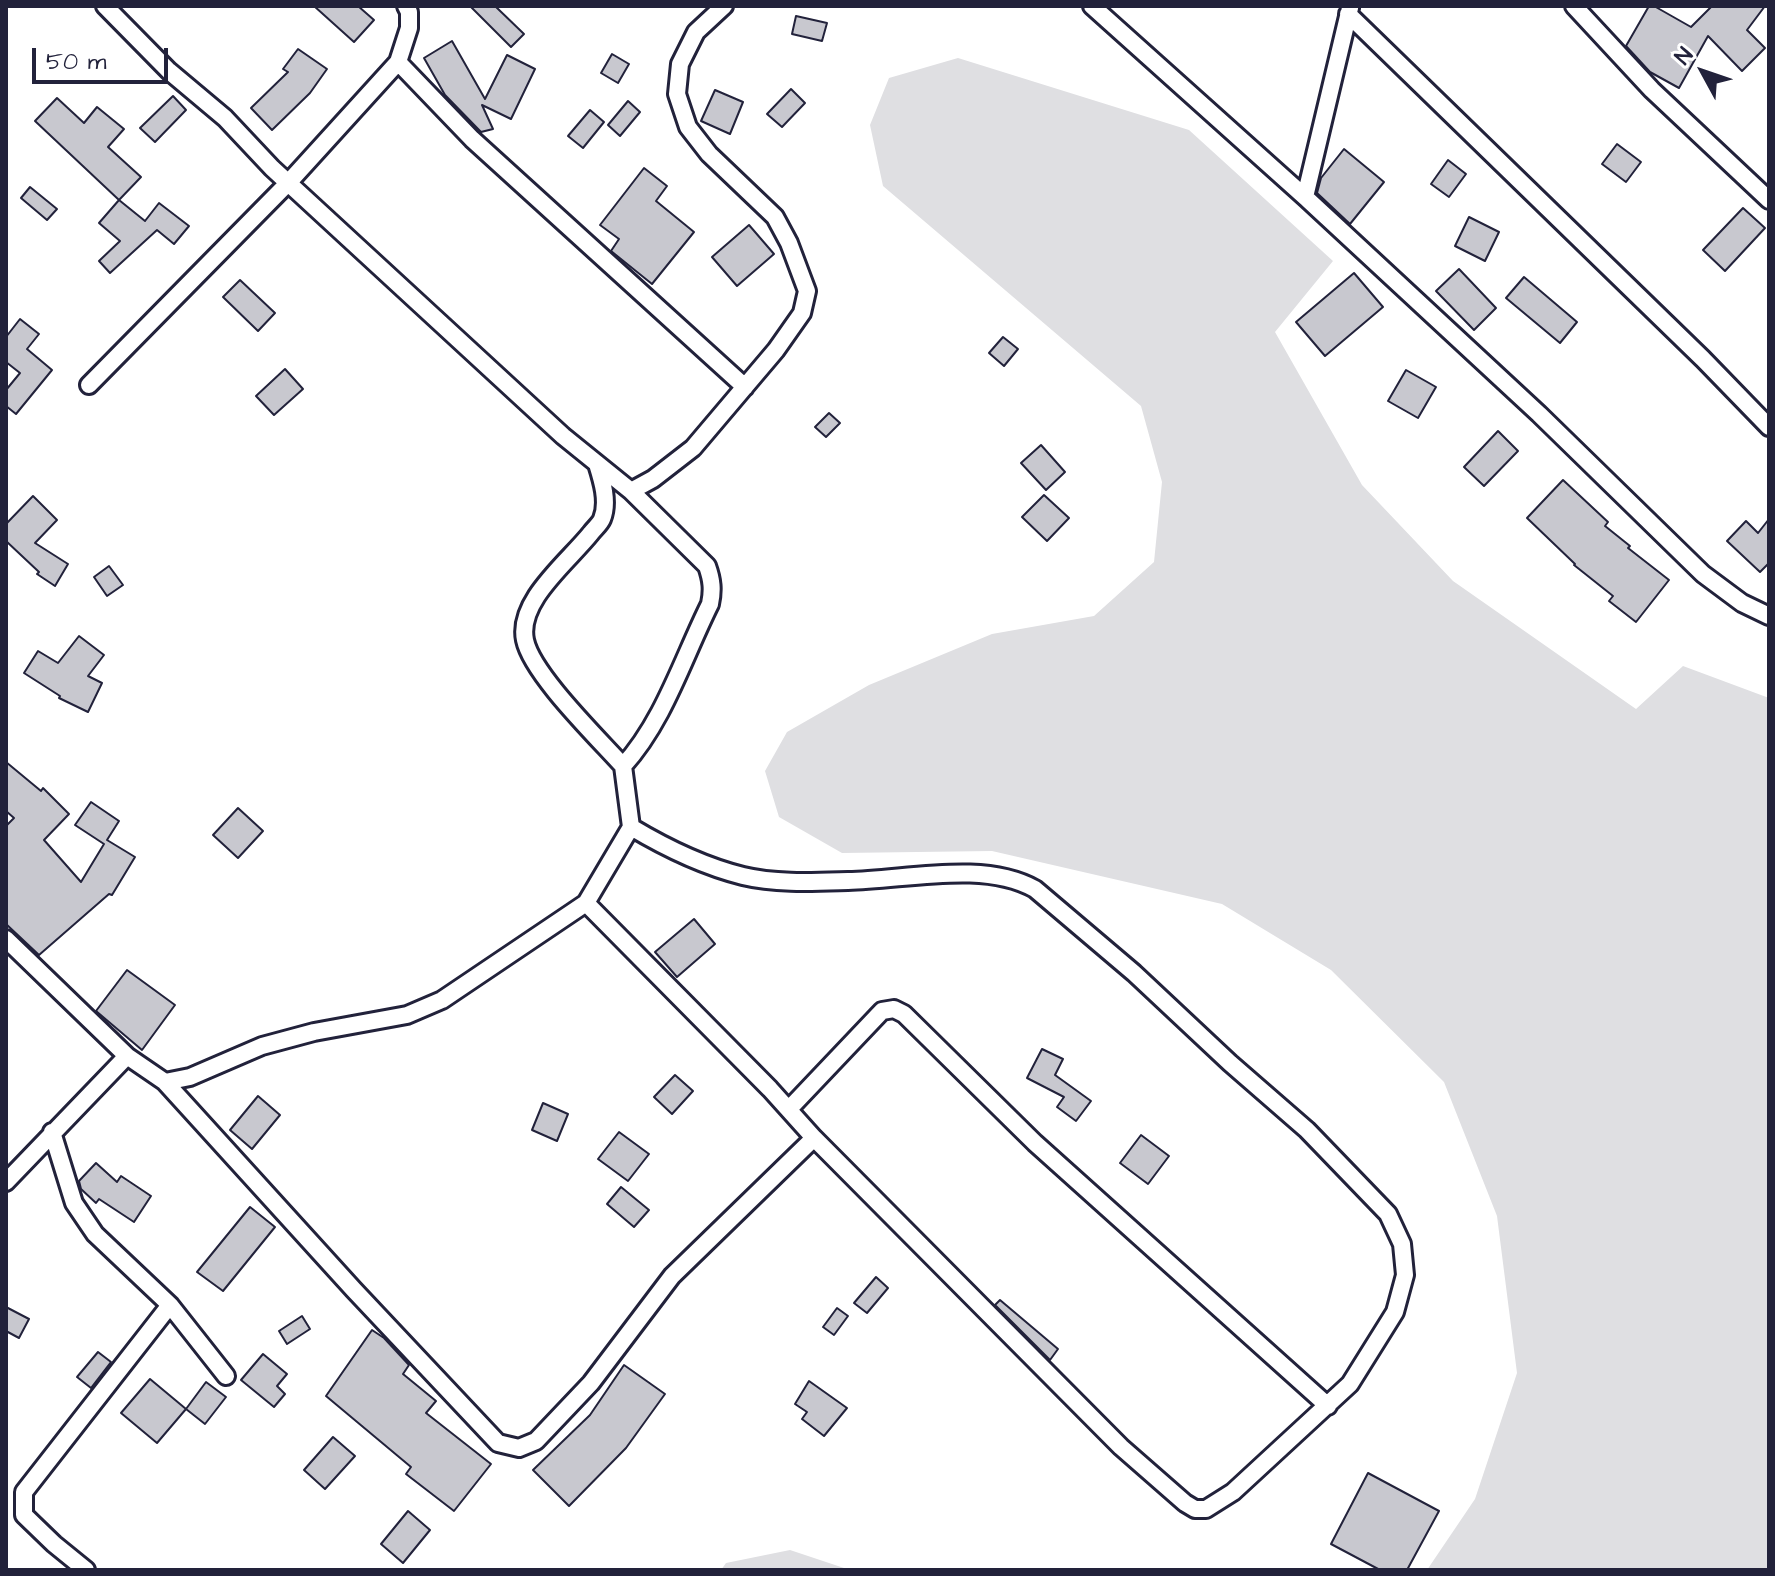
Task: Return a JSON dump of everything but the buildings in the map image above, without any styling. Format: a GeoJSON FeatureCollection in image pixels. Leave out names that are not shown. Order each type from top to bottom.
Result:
{"type":"FeatureCollection","features":[{"type":"Feature","properties":{"kind":"street"},"geometry":{"type":"LineString","coordinates":[[105,6],[169,71],[225,118],[289,182],[563,436],[631,491],[707,566],[712,578],[710,604],[660,713],[641,746],[623,766]]}},
{"type":"Feature","properties":{"kind":"street"},"geometry":{"type":"LineString","coordinates":[[89,385],[289,182],[398,62],[409,28],[406,6]]}},
{"type":"Feature","properties":{"kind":"street"},"geometry":{"type":"LineString","coordinates":[[631,491],[653,479],[693,448],[802,313],[807,291],[789,243],[775,217],[709,154],[688,127],[677,94],[680,64],[696,32],[724,6]]}},
{"type":"Feature","properties":{"kind":"street"},"geometry":{"type":"LineString","coordinates":[[1092,6],[1305,197],[1539,414],[1703,574],[1742,603],[1769,616]]}},
{"type":"Feature","properties":{"kind":"street"},"geometry":{"type":"LineString","coordinates":[[1574,6],[1652,90],[1769,200]]}},
{"type":"Feature","properties":{"kind":"street"},"geometry":{"type":"LineString","coordinates":[[1305,197],[1349,10]]}},
{"type":"Feature","properties":{"kind":"street"},"geometry":{"type":"LineString","coordinates":[[1349,10],[1769,427]]}},
{"type":"Feature","properties":{"kind":"street"},"geometry":{"type":"LineString","coordinates":[[398,62],[472,139],[745,387]]}},
{"type":"Feature","properties":{"kind":"street"},"geometry":{"type":"LineString","coordinates":[[165,1082],[190,1077],[262,1046],[314,1032],[407,1015],[442,1000],[586,903],[631,827],[623,766],[540,672],[525,641],[524,618],[536,595],[602,519],[604,495],[597,464]]}},
{"type":"Feature","properties":{"kind":"street"},"geometry":{"type":"LineString","coordinates":[[586,903],[1121,1447],[1195,1509],[1206,1509],[1233,1492],[1328,1406],[1350,1384],[1395,1312],[1405,1275],[1402,1244],[1388,1214],[1307,1130],[1057,907],[1018,880],[939,874],[849,881],[745,877],[691,859],[631,827]]}},
{"type":"Feature","properties":{"kind":"street"},"geometry":{"type":"LineString","coordinates":[[6,939],[127,1056],[165,1082],[498,1443],[519,1448],[536,1441],[591,1383],[672,1276],[814,1138]]}},
{"type":"Feature","properties":{"kind":"street"},"geometry":{"type":"LineString","coordinates":[[789,1109],[882,1011],[894,1009],[904,1014],[1035,1143],[1328,1406]]}},
{"type":"Feature","properties":{"kind":"street"},"geometry":{"type":"LineString","coordinates":[[6,1182],[127,1056]]}},
{"type":"Feature","properties":{"kind":"street"},"geometry":{"type":"LineString","coordinates":[[52,1132],[74,1203],[95,1234],[170,1305],[226,1376]]}},
{"type":"Feature","properties":{"kind":"street"},"geometry":{"type":"LineString","coordinates":[[86,1570],[24,1515],[24,1492],[170,1305]]}},
{"type":"Feature","properties":{"kind":"shaded area"},"geometry":{"type":"Polygon","coordinates":[[[958,58],[1189,130],[1333,261],[1275,332],[1362,485],[1453,581],[1636,709],[1683,666],[1769,698],[1769,1570],[1427,1570],[1475,1499],[1517,1373],[1497,1216],[1444,1082],[1331,970],[1222,904],[992,851],[842,853],[779,817],[765,771],[787,732],[869,685],[992,634],[1094,616],[1154,562],[1162,482],[1141,406],[883,186],[870,125],[889,78],[958,58]]]}},
{"type":"Feature","properties":{"kind":"shaded area"},"geometry":{"type":"Polygon","coordinates":[[[790,1550],[850,1570],[721,1570],[726,1563],[790,1550]]]}}]}
